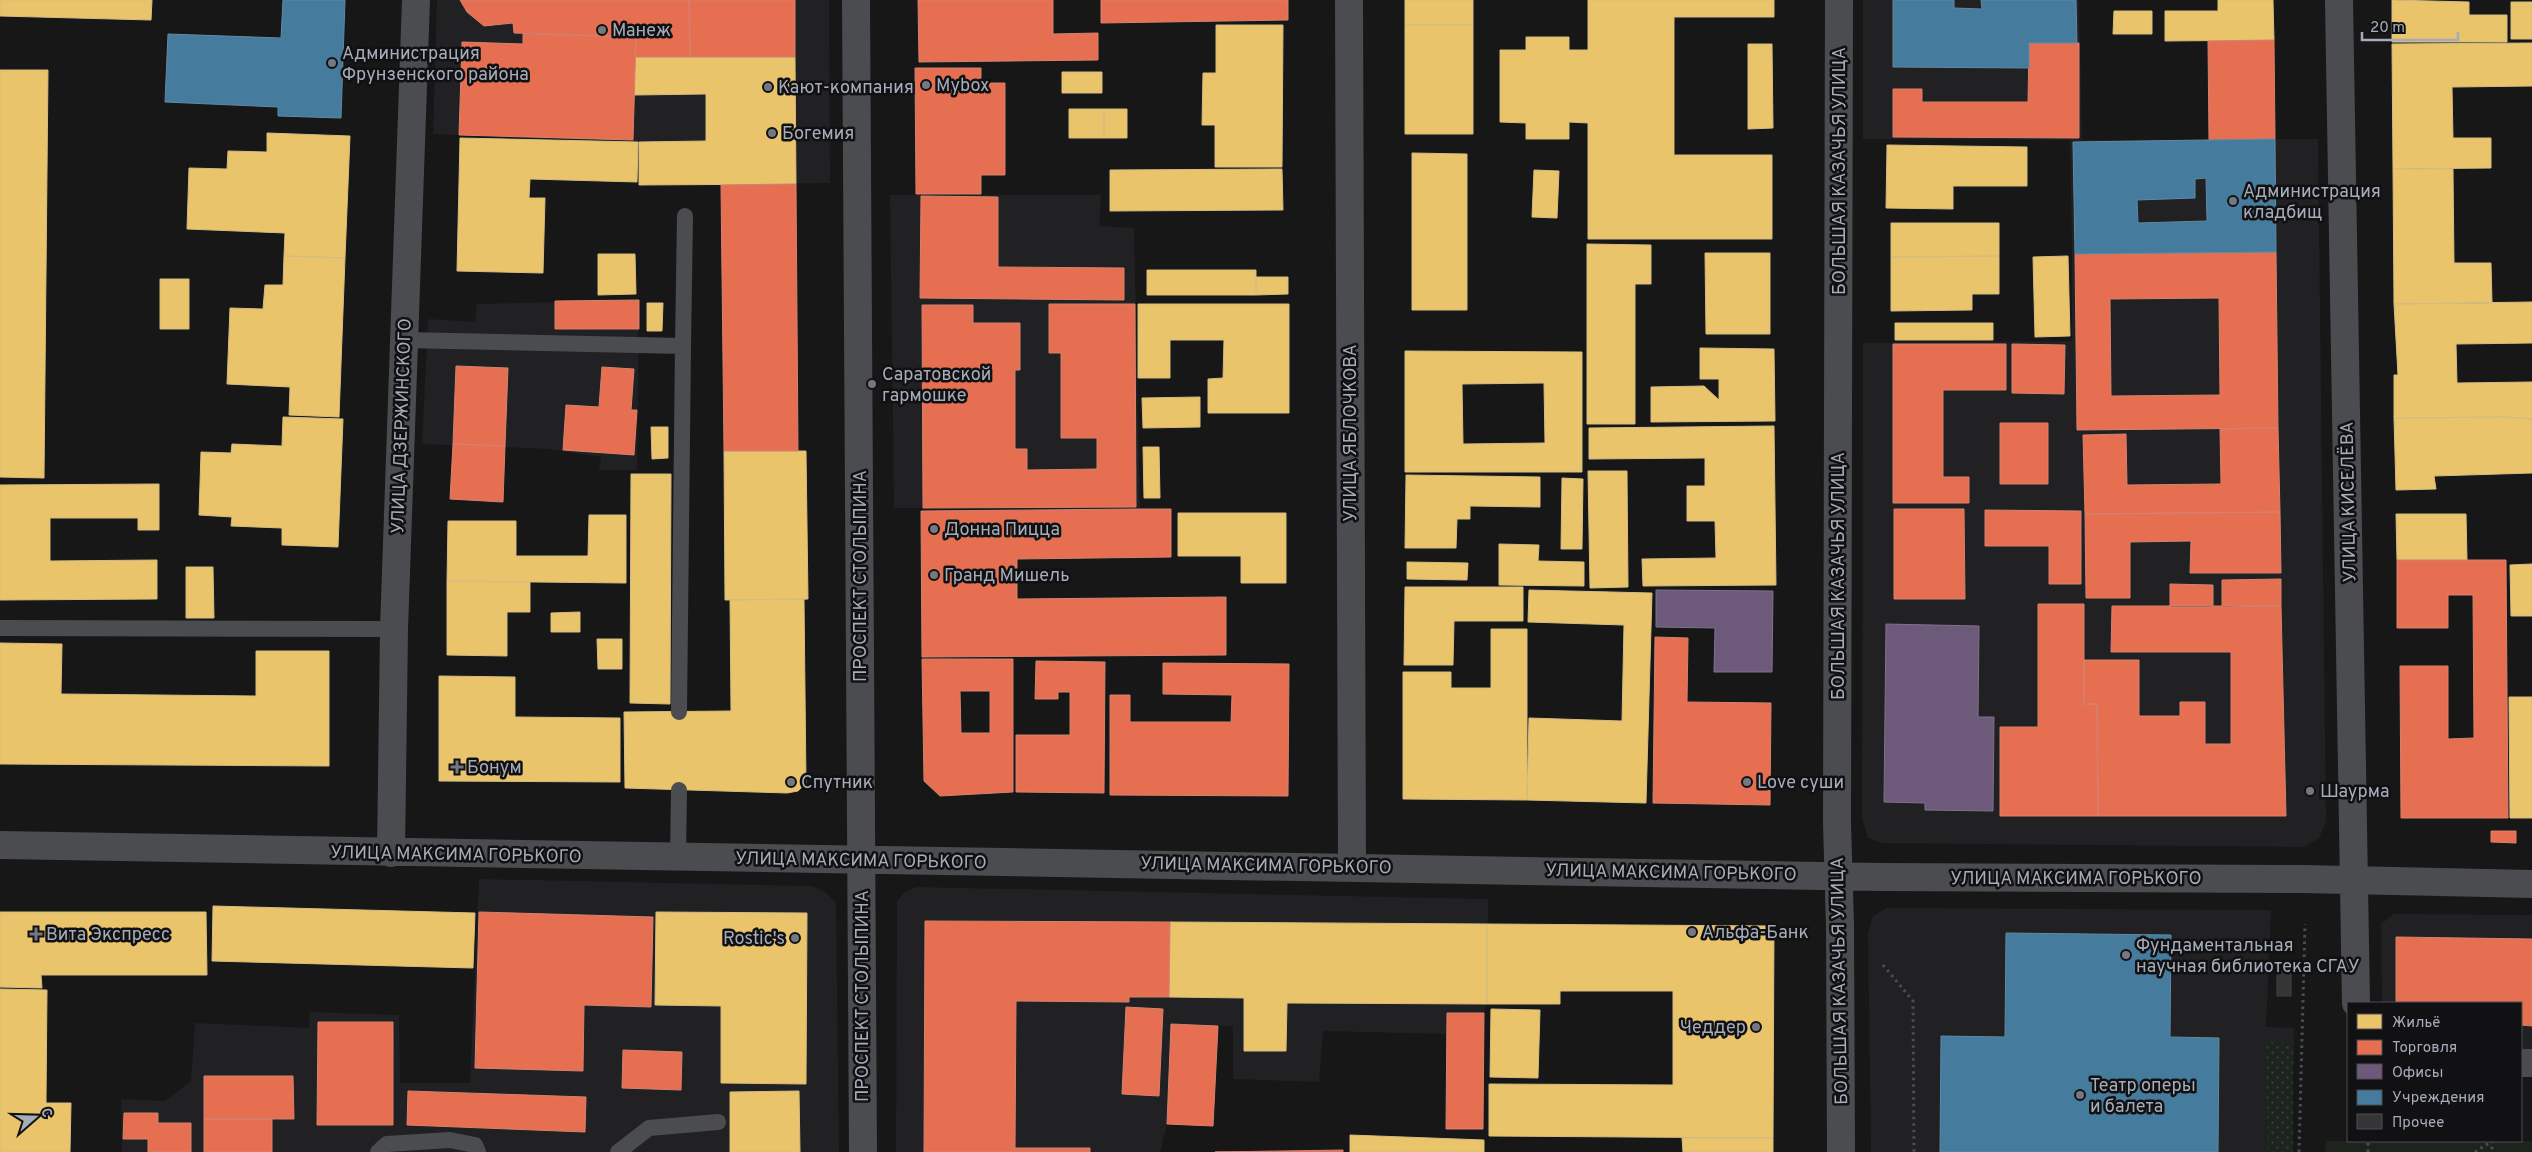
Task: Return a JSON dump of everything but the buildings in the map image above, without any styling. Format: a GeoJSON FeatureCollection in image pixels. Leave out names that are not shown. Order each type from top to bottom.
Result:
{"type":"FeatureCollection","features":[{"type":"Feature","properties":{"kind":"street","name":"УЛИЦА ДЗЕРЖИНСКОГО"},"geometry":{"type":"LineString","coordinates":[[391,853],[394,630],[416,0]]}},
{"type":"Feature","properties":{"kind":"street","name":"ПРОСПЕКТ СТОЛЫПИНА"},"geometry":{"type":"LineString","coordinates":[[856,0],[863,1152]]}},
{"type":"Feature","properties":{"kind":"street","name":"УЛИЦА ЯБЛОЧКОВА"},"geometry":{"type":"LineString","coordinates":[[1349,0],[1352,866]]}},
{"type":"Feature","properties":{"kind":"street","name":"БОЛЬШАЯ КАЗАЧЬЯ УЛИЦА"},"geometry":{"type":"LineString","coordinates":[[1839,0],[1839,875],[1841,1152]]}},
{"type":"Feature","properties":{"kind":"street","name":"УЛИЦА КИСЕЛЁВА"},"geometry":{"type":"LineString","coordinates":[[2338,0],[2356,1002]]}},
{"type":"Feature","properties":{"kind":"street","name":"УЛИЦА МАКСИМА ГОРЬКОГО"},"geometry":{"type":"LineString","coordinates":[[0,845],[391,853],[2532,884]]}},
{"type":"Feature","properties":{"kind":"lane"},"geometry":{"type":"LineString","coordinates":[[679,712],[685,216]]}},
{"type":"Feature","properties":{"kind":"lane"},"geometry":{"type":"LineString","coordinates":[[405,340],[684,346]]}},
{"type":"Feature","properties":{"kind":"lane"},"geometry":{"type":"LineString","coordinates":[[0,628],[394,630]]}},
{"type":"Feature","properties":{"kind":"lane"},"geometry":{"type":"LineString","coordinates":[[678,857],[679,790]]}},
{"type":"Feature","properties":{"kind":"lane"},"geometry":{"type":"LineString","coordinates":[[618,1152],[649,1128],[718,1122]]}},
{"type":"Feature","properties":{"kind":"lane"},"geometry":{"type":"LineString","coordinates":[[378,1152],[387,1144],[450,1140],[475,1144],[478,1152]]}},
{"type":"Feature","properties":{"kind":"path"},"geometry":{"type":"LineString","coordinates":[[2299,1152],[2305,924]]}},
{"type":"Feature","properties":{"kind":"path"},"geometry":{"type":"LineString","coordinates":[[1883,965],[1914,1001],[1914,1152]]}},
{"type":"Feature","properties":{"kind":"path"},"geometry":{"type":"LineString","coordinates":[[2475,1152],[2490,1142]]}},
{"type":"Feature","properties":{"kind":"shaded area"},"geometry":{"type":"Polygon","coordinates":[[[437,0],[829,0],[830,183],[639,185],[639,142],[433,134],[437,0]]]}},
{"type":"Feature","properties":{"kind":"shaded area"},"geometry":{"type":"Polygon","coordinates":[[[1863,0],[2079,0],[2082,140],[2318,139],[2326,822],[2319,838],[2304,847],[1881,843],[1868,838],[1862,818],[1863,343],[2072,341],[2072,251],[2070,140],[1863,139],[1863,0]]]}},
{"type":"Feature","properties":{"kind":"shaded area"},"geometry":{"type":"Polygon","coordinates":[[[890,195],[1101,195],[1099,226],[1134,228],[1140,509],[894,508],[890,195]]]}},
{"type":"Feature","properties":{"kind":"shaded area"},"geometry":{"type":"Polygon","coordinates":[[[639,300],[637,470],[599,470],[601,457],[550,449],[422,444],[428,319],[475,322],[477,304],[639,300]]]}},
{"type":"Feature","properties":{"kind":"shaded area"},"geometry":{"type":"Polygon","coordinates":[[[479,879],[813,886],[826,893],[836,903],[839,1152],[122,1152],[121,1099],[165,1101],[191,1081],[195,1023],[309,1028],[310,1012],[399,1015],[400,1083],[470,1083],[479,879]]]}},
{"type":"Feature","properties":{"kind":"shaded area"},"geometry":{"type":"Polygon","coordinates":[[[916,887],[1488,899],[1487,1004],[1484,1013],[1447,1013],[1447,1034],[1323,1031],[1319,1082],[1233,1079],[1233,1026],[1171,1024],[1167,1124],[1160,1152],[896,1152],[897,901],[905,892],[916,887]]]}},
{"type":"Feature","properties":{"kind":"shaded area"},"geometry":{"type":"Polygon","coordinates":[[[1887,908],[2271,910],[2266,1027],[2294,1028],[2292,1152],[1871,1152],[1868,933],[1873,916],[1887,908]]]}},
{"type":"Feature","properties":{"kind":"shaded area"},"geometry":{"type":"Polygon","coordinates":[[[2394,914],[2532,915],[2532,1049],[2522,1049],[2522,1002],[2382,1002],[2381,924],[2394,914]]]}},
{"type":"Feature","properties":{"kind":"shaded area"},"geometry":{"type":"Polygon","coordinates":[[[2266,1042],[2293,1044],[2293,1152],[2268,1152],[2266,1042]]]}},
{"type":"Feature","properties":{"kind":"shaded area"},"geometry":{"type":"Polygon","coordinates":[[[2326,1141],[2532,1141],[2532,1152],[2325,1152],[2326,1141]]]}},
{"type":"Feature","properties":{"kind":"place","name":"Манеж"},"geometry":{"type":"Point","coordinates":[602,30]}},
{"type":"Feature","properties":{"kind":"place","name":"Администрация Фрунзенского района"},"geometry":{"type":"Point","coordinates":[332,63]}},
{"type":"Feature","properties":{"kind":"place","name":"Mybox"},"geometry":{"type":"Point","coordinates":[926,85]}},
{"type":"Feature","properties":{"kind":"place","name":"Кают-компания"},"geometry":{"type":"Point","coordinates":[768,87]}},
{"type":"Feature","properties":{"kind":"place","name":"Богемия"},"geometry":{"type":"Point","coordinates":[772,133]}},
{"type":"Feature","properties":{"kind":"place","name":"Администрация кладбищ"},"geometry":{"type":"Point","coordinates":[2233,201]}},
{"type":"Feature","properties":{"kind":"place","name":"Саратовской гармошке"},"geometry":{"type":"Point","coordinates":[872,384]}},
{"type":"Feature","properties":{"kind":"place","name":"Донна Пицца"},"geometry":{"type":"Point","coordinates":[934,529]}},
{"type":"Feature","properties":{"kind":"place","name":"Гранд Мишель"},"geometry":{"type":"Point","coordinates":[934,575]}},
{"type":"Feature","properties":{"kind":"place","name":"Бонум"},"geometry":{"type":"Point","coordinates":[457,767]}},
{"type":"Feature","properties":{"kind":"place","name":"Спутник"},"geometry":{"type":"Point","coordinates":[791,782]}},
{"type":"Feature","properties":{"kind":"place","name":"Love суши"},"geometry":{"type":"Point","coordinates":[1747,782]}},
{"type":"Feature","properties":{"kind":"place","name":"Шаурма"},"geometry":{"type":"Point","coordinates":[2310,791]}},
{"type":"Feature","properties":{"kind":"place","name":"Альфа-Банк"},"geometry":{"type":"Point","coordinates":[1692,932]}},
{"type":"Feature","properties":{"kind":"place","name":"Вита Экспресс"},"geometry":{"type":"Point","coordinates":[36,934]}},
{"type":"Feature","properties":{"kind":"place","name":"Rostic's"},"geometry":{"type":"Point","coordinates":[795,938]}},
{"type":"Feature","properties":{"kind":"place","name":"Фундаментальная научная библиотека СГАУ"},"geometry":{"type":"Point","coordinates":[2126,955]}},
{"type":"Feature","properties":{"kind":"place","name":"Чеддер"},"geometry":{"type":"Point","coordinates":[1756,1027]}},
{"type":"Feature","properties":{"kind":"place","name":"Театр оперы и балета"},"geometry":{"type":"Point","coordinates":[2080,1095]}}]}
